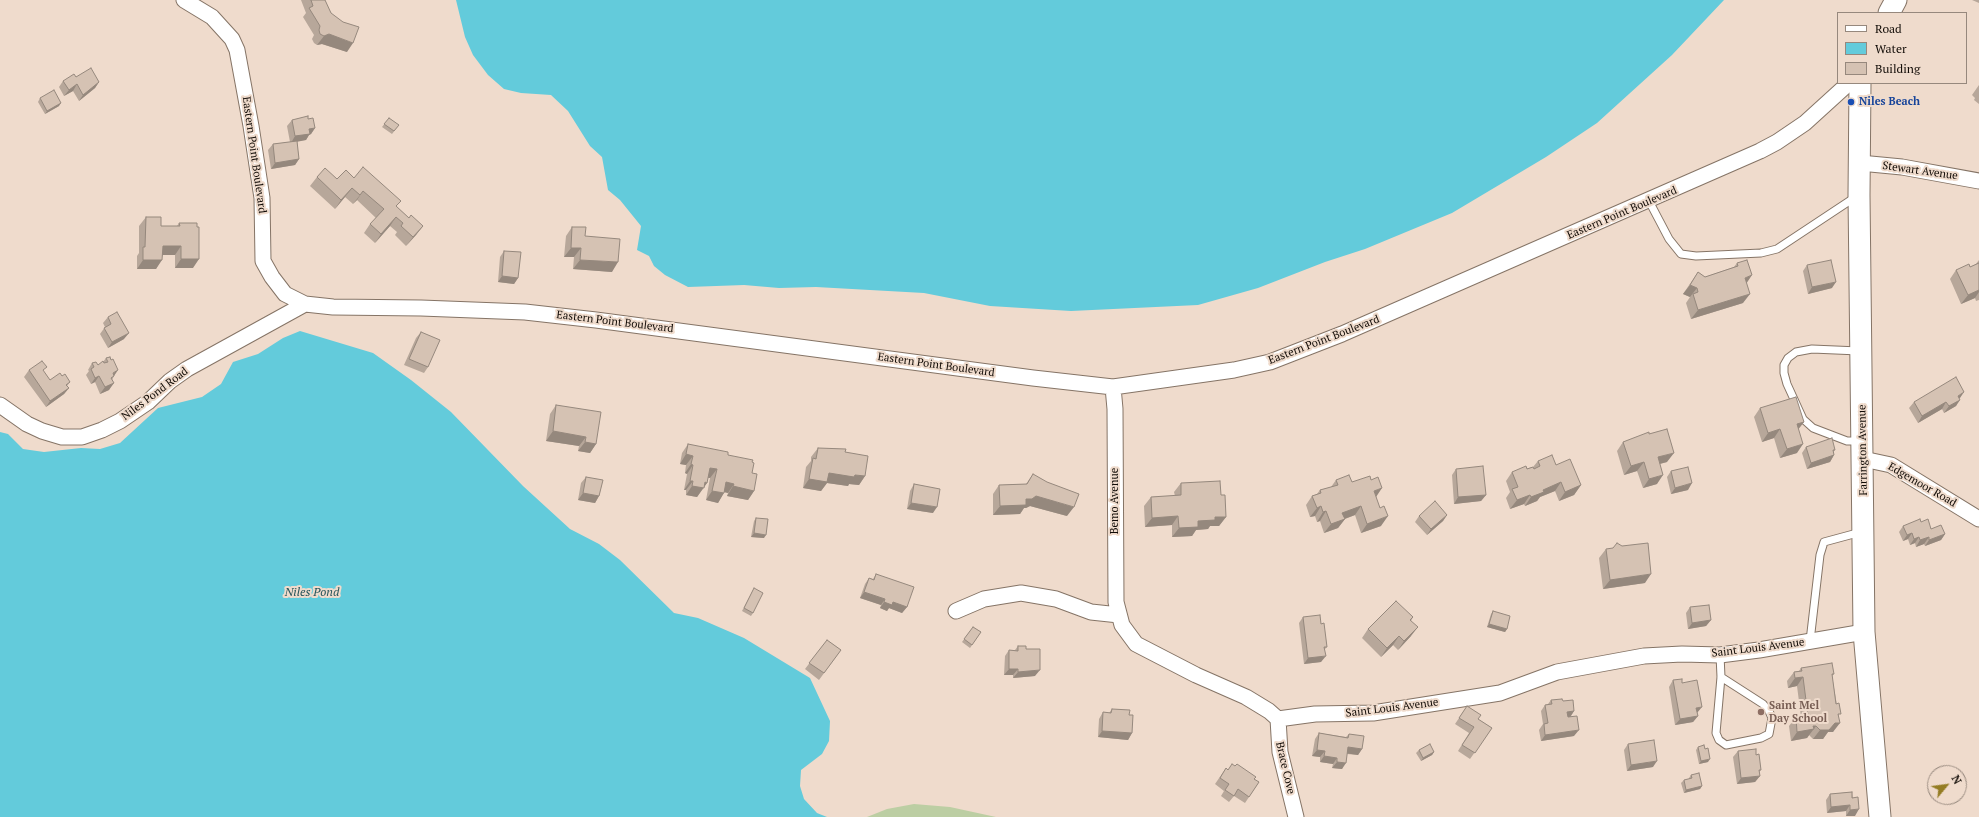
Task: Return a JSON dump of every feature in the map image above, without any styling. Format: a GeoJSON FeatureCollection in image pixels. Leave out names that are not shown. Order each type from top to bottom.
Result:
{"type":"FeatureCollection","features":[{"type":"Feature","properties":{"kind":"main road"},"geometry":{"type":"LineString","coordinates":[[1890,12],[1896,0]]}},
{"type":"Feature","properties":{"kind":"main road","name":"Farrington Avenue"},"geometry":{"type":"LineString","coordinates":[[1860,84],[1859,195],[1864,632],[1880,817]]}},
{"type":"Feature","properties":{"kind":"street","name":"Eastern Point Boulevard"},"geometry":{"type":"LineString","coordinates":[[184,0],[212,18],[232,39],[237,50],[252,126],[262,198],[263,261],[272,277],[285,294],[305,304],[333,307],[421,308],[541,314],[708,334],[1025,377],[1113,387],[1234,370],[1270,362],[1301,351],[1738,162],[1778,142],[1805,123],[1848,84]]}},
{"type":"Feature","properties":{"kind":"street","name":"Stewart Avenue"},"geometry":{"type":"LineString","coordinates":[[1860,163],[1902,167],[1979,181]]}},
{"type":"Feature","properties":{"kind":"street","name":"Niles Pond Road"},"geometry":{"type":"LineString","coordinates":[[0,405],[27,424],[42,431],[62,437],[82,437],[102,430],[120,421],[148,402],[170,381],[187,369],[305,304]]}},
{"type":"Feature","properties":{"kind":"street","name":"Bemo Avenue"},"geometry":{"type":"LineString","coordinates":[[1113,387],[1115,409],[1116,602],[1119,615]]}},
{"type":"Feature","properties":{"kind":"street","name":"Edgemoor Road"},"geometry":{"type":"LineString","coordinates":[[1863,450],[1891,464],[1979,519]]}},
{"type":"Feature","properties":{"kind":"street"},"geometry":{"type":"LineString","coordinates":[[956,611],[984,599],[1021,593],[1056,599],[1091,612],[1119,615],[1122,624],[1136,644],[1196,675],[1246,697],[1269,711],[1278,720]]}},
{"type":"Feature","properties":{"kind":"street","name":"Saint Louis Avenue"},"geometry":{"type":"LineString","coordinates":[[1278,720],[1315,714],[1373,713],[1500,693],[1558,672],[1644,656],[1682,654],[1720,655],[1810,642],[1864,632]]}},
{"type":"Feature","properties":{"kind":"street","name":"Brace Cove"},"geometry":{"type":"LineString","coordinates":[[1278,720],[1280,752],[1296,817]]}},
{"type":"Feature","properties":{"kind":"lane"},"geometry":{"type":"LineString","coordinates":[[1649,201],[1669,239],[1681,254],[1696,256],[1761,253],[1777,249],[1859,195]]}},
{"type":"Feature","properties":{"kind":"lane"},"geometry":{"type":"LineString","coordinates":[[1861,351],[1812,350],[1796,352],[1788,358],[1784,365],[1784,373],[1786,384],[1803,420],[1813,428],[1847,441],[1863,450]]}},
{"type":"Feature","properties":{"kind":"lane"},"geometry":{"type":"LineString","coordinates":[[1810,642],[1820,555],[1824,542],[1863,531]]}},
{"type":"Feature","properties":{"kind":"lane"},"geometry":{"type":"LineString","coordinates":[[1720,655],[1721,677],[1716,733],[1719,740],[1726,745],[1762,738],[1769,734],[1772,718],[1769,711],[1762,704],[1721,677]]}},
{"type":"Feature","properties":{"kind":"green space"},"geometry":{"type":"Polygon","coordinates":[[[914,804],[950,807],[996,817],[867,817],[887,809],[914,804]]]}},
{"type":"Feature","properties":{"kind":"water"},"geometry":{"type":"Polygon","coordinates":[[[456,0],[1724,0],[1672,55],[1597,123],[1546,157],[1452,213],[1365,249],[1325,262],[1258,288],[1198,305],[1071,311],[990,306],[924,293],[816,287],[779,288],[744,285],[688,287],[665,275],[654,266],[649,256],[637,250],[641,226],[620,200],[608,190],[602,157],[590,146],[568,111],[551,95],[521,93],[504,89],[488,75],[473,55],[465,37],[456,0]]]}},
{"type":"Feature","properties":{"kind":"water","name":"Niles Pond"},"geometry":{"type":"Polygon","coordinates":[[[300,331],[373,353],[411,380],[451,412],[523,486],[570,529],[599,544],[620,560],[674,613],[698,618],[744,638],[810,678],[830,721],[829,741],[822,754],[801,770],[800,786],[804,799],[817,813],[827,817],[0,817],[0,432],[8,434],[23,449],[44,452],[81,448],[100,449],[120,443],[158,408],[202,397],[221,384],[233,362],[258,354],[283,338],[300,331]]]}},
{"type":"Feature","properties":{"kind":"building"},"geometry":{"type":"Polygon","coordinates":[[[311,0],[325,0],[331,13],[343,22],[359,27],[353,43],[329,34],[324,36],[320,34],[320,26],[309,8],[313,6],[311,0]]]}},
{"type":"Feature","properties":{"kind":"building"},"geometry":{"type":"Polygon","coordinates":[[[91,68],[99,82],[83,95],[77,84],[69,90],[63,81],[74,74],[76,77],[91,68]]]}},
{"type":"Feature","properties":{"kind":"building"},"geometry":{"type":"Polygon","coordinates":[[[54,90],[61,103],[47,111],[40,98],[54,90]]]}},
{"type":"Feature","properties":{"kind":"building"},"geometry":{"type":"Polygon","coordinates":[[[308,116],[308,119],[313,118],[315,128],[309,129],[310,134],[295,136],[292,120],[308,116]]]}},
{"type":"Feature","properties":{"kind":"building"},"geometry":{"type":"Polygon","coordinates":[[[389,118],[399,125],[394,131],[384,124],[389,118]]]}},
{"type":"Feature","properties":{"kind":"building"},"geometry":{"type":"Polygon","coordinates":[[[297,141],[299,159],[275,163],[273,144],[297,141]]]}},
{"type":"Feature","properties":{"kind":"building"},"geometry":{"type":"Polygon","coordinates":[[[363,167],[401,201],[396,206],[409,218],[411,215],[423,226],[413,237],[401,226],[403,223],[396,217],[381,234],[370,224],[384,209],[363,191],[360,195],[352,188],[341,200],[317,177],[325,168],[337,179],[346,170],[354,178],[363,167]]]}},
{"type":"Feature","properties":{"kind":"building"},"geometry":{"type":"Polygon","coordinates":[[[146,217],[161,217],[161,226],[180,226],[179,223],[197,223],[197,227],[199,227],[199,259],[181,259],[181,246],[163,246],[162,260],[143,260],[146,217]]]}},
{"type":"Feature","properties":{"kind":"building"},"geometry":{"type":"Polygon","coordinates":[[[572,227],[586,227],[585,236],[620,239],[618,262],[580,260],[581,248],[571,248],[572,227]]]}},
{"type":"Feature","properties":{"kind":"building"},"geometry":{"type":"Polygon","coordinates":[[[504,251],[521,252],[518,278],[502,276],[504,251]]]}},
{"type":"Feature","properties":{"kind":"building"},"geometry":{"type":"Polygon","coordinates":[[[1747,260],[1752,275],[1745,278],[1750,294],[1698,310],[1693,294],[1698,292],[1697,288],[1690,285],[1698,272],[1705,277],[1738,266],[1737,263],[1747,260]]]}},
{"type":"Feature","properties":{"kind":"building"},"geometry":{"type":"Polygon","coordinates":[[[1831,260],[1836,282],[1812,287],[1807,265],[1831,260]]]}},
{"type":"Feature","properties":{"kind":"building"},"geometry":{"type":"Polygon","coordinates":[[[1979,263],[1979,290],[1968,295],[1956,270],[1969,264],[1970,267],[1979,263]]]}},
{"type":"Feature","properties":{"kind":"building"},"geometry":{"type":"Polygon","coordinates":[[[117,312],[129,333],[112,342],[104,328],[111,324],[108,317],[117,312]]]}},
{"type":"Feature","properties":{"kind":"building"},"geometry":{"type":"Polygon","coordinates":[[[421,332],[440,340],[428,367],[409,359],[421,332]]]}},
{"type":"Feature","properties":{"kind":"building"},"geometry":{"type":"Polygon","coordinates":[[[110,357],[111,360],[113,359],[118,370],[113,373],[114,376],[111,378],[114,383],[105,387],[99,376],[95,378],[91,369],[94,367],[92,363],[96,362],[98,365],[103,361],[104,363],[108,362],[106,358],[110,357]]]}},
{"type":"Feature","properties":{"kind":"building"},"geometry":{"type":"Polygon","coordinates":[[[42,361],[47,367],[43,370],[50,380],[60,373],[62,376],[65,374],[70,382],[66,385],[69,388],[50,401],[29,370],[42,361]]]}},
{"type":"Feature","properties":{"kind":"building"},"geometry":{"type":"Polygon","coordinates":[[[1956,377],[1964,392],[1958,396],[1960,400],[1949,406],[1946,402],[1922,416],[1914,402],[1956,377]]]}},
{"type":"Feature","properties":{"kind":"building"},"geometry":{"type":"Polygon","coordinates":[[[1796,397],[1804,422],[1797,424],[1803,444],[1787,449],[1780,429],[1768,433],[1760,408],[1796,397]]]}},
{"type":"Feature","properties":{"kind":"building"},"geometry":{"type":"Polygon","coordinates":[[[556,405],[601,412],[596,444],[585,442],[586,437],[553,431],[556,405]]]}},
{"type":"Feature","properties":{"kind":"building"},"geometry":{"type":"Polygon","coordinates":[[[1667,429],[1674,453],[1658,457],[1663,475],[1649,479],[1644,462],[1631,466],[1623,442],[1649,432],[1649,434],[1667,429]]]}},
{"type":"Feature","properties":{"kind":"building"},"geometry":{"type":"Polygon","coordinates":[[[1832,438],[1835,450],[1833,450],[1834,455],[1811,463],[1806,447],[1832,438]]]}},
{"type":"Feature","properties":{"kind":"building"},"geometry":{"type":"Polygon","coordinates":[[[688,444],[728,452],[728,455],[753,460],[752,462],[754,463],[752,473],[757,474],[754,491],[733,486],[734,484],[726,482],[724,493],[712,491],[717,469],[710,468],[707,483],[705,482],[704,488],[692,486],[693,481],[690,481],[693,456],[686,454],[688,444]]]}},
{"type":"Feature","properties":{"kind":"building"},"geometry":{"type":"Polygon","coordinates":[[[818,448],[846,449],[845,452],[868,456],[865,476],[855,475],[854,477],[829,473],[827,482],[809,479],[813,458],[816,459],[818,448]]]}},
{"type":"Feature","properties":{"kind":"building"},"geometry":{"type":"Polygon","coordinates":[[[1552,455],[1556,465],[1570,459],[1581,485],[1565,492],[1561,482],[1543,490],[1544,492],[1517,500],[1512,489],[1518,487],[1512,472],[1526,466],[1527,469],[1533,467],[1534,469],[1540,466],[1538,461],[1552,455]]]}},
{"type":"Feature","properties":{"kind":"building"},"geometry":{"type":"Polygon","coordinates":[[[1483,466],[1486,495],[1458,497],[1456,469],[1483,466]]]}},
{"type":"Feature","properties":{"kind":"building"},"geometry":{"type":"Polygon","coordinates":[[[1688,467],[1692,483],[1675,488],[1671,471],[1688,467]]]}},
{"type":"Feature","properties":{"kind":"building"},"geometry":{"type":"Polygon","coordinates":[[[1033,474],[1047,482],[1079,494],[1074,507],[1036,496],[1032,499],[1026,499],[1026,505],[1000,506],[999,485],[1027,484],[1033,474]]]}},
{"type":"Feature","properties":{"kind":"building"},"geometry":{"type":"Polygon","coordinates":[[[1349,475],[1352,482],[1370,476],[1371,480],[1378,477],[1382,488],[1374,491],[1380,508],[1384,506],[1388,516],[1367,524],[1361,506],[1342,513],[1345,519],[1331,524],[1326,511],[1323,512],[1321,506],[1317,508],[1312,496],[1321,493],[1320,490],[1338,485],[1336,480],[1349,475]]]}},
{"type":"Feature","properties":{"kind":"building"},"geometry":{"type":"Polygon","coordinates":[[[586,477],[603,480],[599,496],[583,493],[586,477]]]}},
{"type":"Feature","properties":{"kind":"building"},"geometry":{"type":"Polygon","coordinates":[[[1220,481],[1221,495],[1225,495],[1226,517],[1215,517],[1215,520],[1198,521],[1198,527],[1179,528],[1178,516],[1152,518],[1151,497],[1181,495],[1181,483],[1220,481]]]}},
{"type":"Feature","properties":{"kind":"building"},"geometry":{"type":"Polygon","coordinates":[[[914,484],[940,489],[937,507],[911,503],[914,484]]]}},
{"type":"Feature","properties":{"kind":"building"},"geometry":{"type":"Polygon","coordinates":[[[1435,501],[1447,515],[1431,529],[1419,516],[1435,501]]]}},
{"type":"Feature","properties":{"kind":"building"},"geometry":{"type":"Polygon","coordinates":[[[756,518],[768,519],[766,535],[754,533],[756,518]]]}},
{"type":"Feature","properties":{"kind":"building"},"geometry":{"type":"Polygon","coordinates":[[[1920,519],[1921,522],[1928,519],[1931,529],[1941,525],[1945,534],[1929,540],[1929,537],[1920,540],[1919,537],[1914,539],[1912,533],[1907,535],[1903,526],[1920,519]]]}},
{"type":"Feature","properties":{"kind":"building"},"geometry":{"type":"Polygon","coordinates":[[[1617,543],[1622,546],[1648,543],[1651,574],[1610,580],[1606,549],[1613,548],[1617,543]]]}},
{"type":"Feature","properties":{"kind":"building"},"geometry":{"type":"Polygon","coordinates":[[[876,574],[914,587],[907,607],[893,602],[892,605],[884,602],[885,599],[864,592],[869,578],[874,580],[876,574]]]}},
{"type":"Feature","properties":{"kind":"building"},"geometry":{"type":"Polygon","coordinates":[[[754,588],[763,593],[753,613],[744,608],[754,588]]]}},
{"type":"Feature","properties":{"kind":"building"},"geometry":{"type":"Polygon","coordinates":[[[1396,601],[1413,617],[1410,620],[1418,627],[1404,641],[1399,636],[1387,648],[1368,629],[1396,601]]]}},
{"type":"Feature","properties":{"kind":"building"},"geometry":{"type":"Polygon","coordinates":[[[1709,605],[1711,620],[1692,623],[1690,607],[1709,605]]]}},
{"type":"Feature","properties":{"kind":"building"},"geometry":{"type":"Polygon","coordinates":[[[1493,611],[1510,616],[1507,629],[1489,624],[1493,611]]]}},
{"type":"Feature","properties":{"kind":"building"},"geometry":{"type":"Polygon","coordinates":[[[1320,615],[1321,624],[1324,623],[1327,647],[1324,647],[1326,656],[1308,658],[1303,617],[1320,615]]]}},
{"type":"Feature","properties":{"kind":"building"},"geometry":{"type":"Polygon","coordinates":[[[973,627],[981,632],[972,645],[964,639],[973,627]]]}},
{"type":"Feature","properties":{"kind":"building"},"geometry":{"type":"Polygon","coordinates":[[[827,640],[841,650],[824,673],[809,663],[827,640]]]}},
{"type":"Feature","properties":{"kind":"building"},"geometry":{"type":"Polygon","coordinates":[[[1018,646],[1026,646],[1026,649],[1040,649],[1040,670],[1018,672],[1018,669],[1009,669],[1009,650],[1018,651],[1018,646]]]}},
{"type":"Feature","properties":{"kind":"building"},"geometry":{"type":"Polygon","coordinates":[[[1832,663],[1836,704],[1839,703],[1841,714],[1838,714],[1840,723],[1835,723],[1829,730],[1820,730],[1816,726],[1813,726],[1814,729],[1797,732],[1796,717],[1808,716],[1803,677],[1795,678],[1794,672],[1802,671],[1801,668],[1832,663]]]}},
{"type":"Feature","properties":{"kind":"building"},"geometry":{"type":"Polygon","coordinates":[[[1682,679],[1682,683],[1697,680],[1702,707],[1696,708],[1698,716],[1680,719],[1673,680],[1682,679]]]}},
{"type":"Feature","properties":{"kind":"building"},"geometry":{"type":"Polygon","coordinates":[[[1562,699],[1563,701],[1573,700],[1574,711],[1567,712],[1568,717],[1577,716],[1579,730],[1545,735],[1544,724],[1548,723],[1545,705],[1552,704],[1551,700],[1562,699]]]}},
{"type":"Feature","properties":{"kind":"building"},"geometry":{"type":"Polygon","coordinates":[[[1467,706],[1481,715],[1478,719],[1492,728],[1475,753],[1462,745],[1474,727],[1459,718],[1467,706]]]}},
{"type":"Feature","properties":{"kind":"building"},"geometry":{"type":"Polygon","coordinates":[[[1112,709],[1130,710],[1129,715],[1133,715],[1132,733],[1102,731],[1103,712],[1111,713],[1112,709]]]}},
{"type":"Feature","properties":{"kind":"building"},"geometry":{"type":"Polygon","coordinates":[[[1319,733],[1348,738],[1349,734],[1364,736],[1362,749],[1348,747],[1346,763],[1337,762],[1337,758],[1324,756],[1325,751],[1317,750],[1319,733]]]}},
{"type":"Feature","properties":{"kind":"building"},"geometry":{"type":"Polygon","coordinates":[[[1654,740],[1657,761],[1631,765],[1628,744],[1654,740]]]}},
{"type":"Feature","properties":{"kind":"building"},"geometry":{"type":"Polygon","coordinates":[[[1430,744],[1434,752],[1423,758],[1419,750],[1430,744]]]}},
{"type":"Feature","properties":{"kind":"building"},"geometry":{"type":"Polygon","coordinates":[[[1704,745],[1705,749],[1708,748],[1710,759],[1701,761],[1698,747],[1704,745]]]}},
{"type":"Feature","properties":{"kind":"building"},"geometry":{"type":"Polygon","coordinates":[[[1756,749],[1756,755],[1759,754],[1761,770],[1759,770],[1760,776],[1741,778],[1738,751],[1756,749]]]}},
{"type":"Feature","properties":{"kind":"building"},"geometry":{"type":"Polygon","coordinates":[[[1232,764],[1235,766],[1237,764],[1256,777],[1254,779],[1259,782],[1249,797],[1238,789],[1234,796],[1225,790],[1229,784],[1220,778],[1226,768],[1228,770],[1232,764]]]}},
{"type":"Feature","properties":{"kind":"building"},"geometry":{"type":"Polygon","coordinates":[[[1699,773],[1702,786],[1686,790],[1684,780],[1692,778],[1691,775],[1699,773]]]}},
{"type":"Feature","properties":{"kind":"building"},"geometry":{"type":"Polygon","coordinates":[[[1852,792],[1852,798],[1858,797],[1859,809],[1850,810],[1850,805],[1831,807],[1830,794],[1852,792]]]}},
{"type":"Feature","properties":{"kind":"place","name":"Niles Beach"},"geometry":{"type":"Point","coordinates":[1851,102]}},
{"type":"Feature","properties":{"kind":"place","name":"Saint Mel Day School"},"geometry":{"type":"Point","coordinates":[1761,712]}}]}
